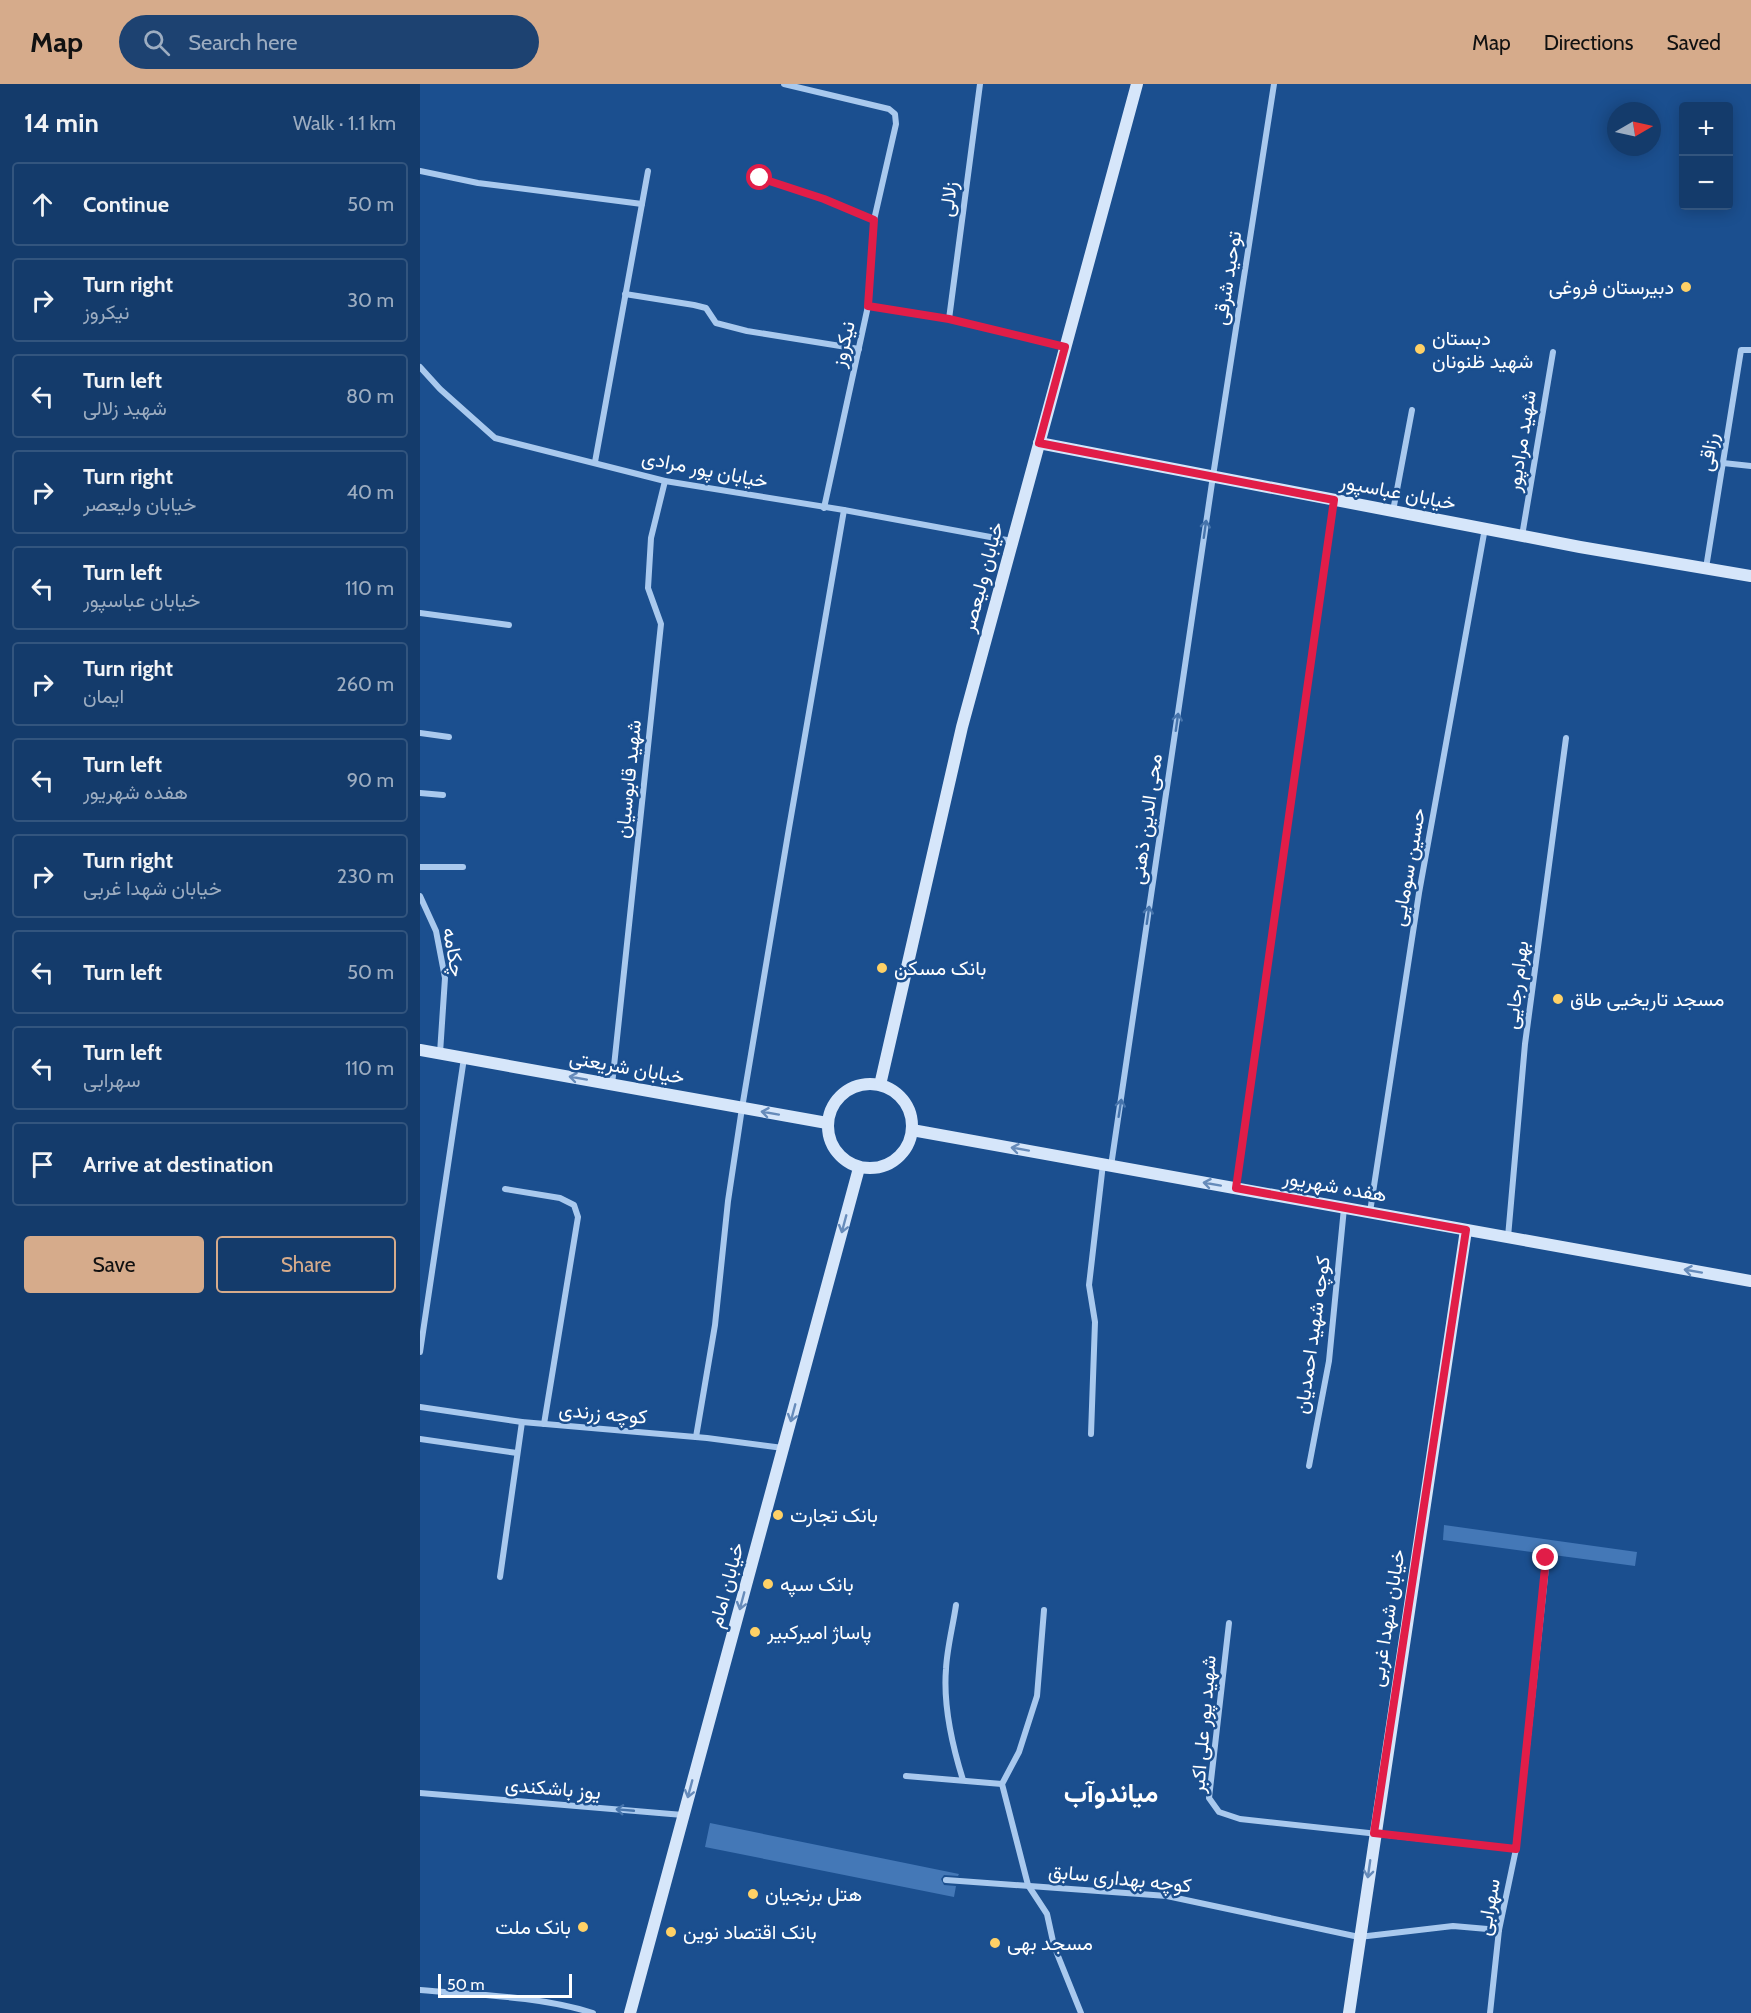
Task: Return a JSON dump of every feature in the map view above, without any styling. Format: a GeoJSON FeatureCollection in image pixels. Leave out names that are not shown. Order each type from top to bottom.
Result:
{"type":"FeatureCollection","features":[{"type":"Feature","properties":{"kind":"main road","name":"خیابان ولیعصر"},"geometry":{"type":"LineString","coordinates":[[880,1085],[962,727],[1137,84]]}},
{"type":"Feature","properties":{"kind":"main road","name":"خیابان عباسپور"},"geometry":{"type":"LineString","coordinates":[[1039,443],[1522,536],[1751,576]]}},
{"type":"Feature","properties":{"kind":"main road","name":"خیابان شریعتی"},"geometry":{"type":"LineString","coordinates":[[420,1050],[827,1123]]}},
{"type":"Feature","properties":{"kind":"main road"},"geometry":{"type":"LineString","coordinates":[[866,1084],[880,1085],[891,1089],[908,1107],[912,1130],[909,1144],[900,1156],[888,1165],[874,1169],[859,1168],[839,1156],[832,1147],[827,1123],[831,1109],[839,1096],[851,1088],[866,1084]]}},
{"type":"Feature","properties":{"kind":"main road","name":"هفده شهریور"},"geometry":{"type":"LineString","coordinates":[[912,1130],[1751,1281]]}},
{"type":"Feature","properties":{"kind":"main road","name":"خیابان امام"},"geometry":{"type":"LineString","coordinates":[[630,2013],[859,1168]]}},
{"type":"Feature","properties":{"kind":"main road","name":"خیابان شهدا غربی"},"geometry":{"type":"LineString","coordinates":[[1348,2013],[1466,1230]]}},
{"type":"Feature","properties":{"kind":"street","name":"نیکروز"},"geometry":{"type":"LineString","coordinates":[[783,84],[889,109],[895,114],[896,124],[874,220],[868,306],[824,508]]}},
{"type":"Feature","properties":{"kind":"street","name":"زلالی"},"geometry":{"type":"LineString","coordinates":[[949,319],[980,84]]}},
{"type":"Feature","properties":{"kind":"street","name":"توحید شرقی"},"geometry":{"type":"LineString","coordinates":[[1213,476],[1274,84]]}},
{"type":"Feature","properties":{"kind":"street"},"geometry":{"type":"LineString","coordinates":[[420,171],[478,183],[642,204]]}},
{"type":"Feature","properties":{"kind":"street"},"geometry":{"type":"LineString","coordinates":[[594,462],[648,171]]}},
{"type":"Feature","properties":{"kind":"street"},"geometry":{"type":"LineString","coordinates":[[760,178],[824,199],[874,220]]}},
{"type":"Feature","properties":{"kind":"street"},"geometry":{"type":"LineString","coordinates":[[625,294],[694,304],[706,308],[716,322],[747,331],[859,350]]}},
{"type":"Feature","properties":{"kind":"street"},"geometry":{"type":"LineString","coordinates":[[868,306],[949,319],[1065,347]]}},
{"type":"Feature","properties":{"kind":"street","name":"رزاقی"},"geometry":{"type":"LineString","coordinates":[[1706,568],[1742,350],[1751,350]]}},
{"type":"Feature","properties":{"kind":"street","name":"شهید مرادپور"},"geometry":{"type":"LineString","coordinates":[[1522,536],[1553,352]]}},
{"type":"Feature","properties":{"kind":"street","name":"خیابان پور مرادی"},"geometry":{"type":"LineString","coordinates":[[420,367],[440,389],[495,438],[665,481],[844,510],[1012,541]]}},
{"type":"Feature","properties":{"kind":"street"},"geometry":{"type":"LineString","coordinates":[[1393,511],[1412,410]]}},
{"type":"Feature","properties":{"kind":"street"},"geometry":{"type":"LineString","coordinates":[[1723,463],[1751,466]]}},
{"type":"Feature","properties":{"kind":"street","name":"محی الدین ذهنی"},"geometry":{"type":"LineString","coordinates":[[1091,1434],[1095,1322],[1089,1285],[1213,476]]}},
{"type":"Feature","properties":{"kind":"street","name":"شهید قابوسیان"},"geometry":{"type":"LineString","coordinates":[[612,1084],[661,624],[648,588],[651,538],[665,481]]}},
{"type":"Feature","properties":{"kind":"street"},"geometry":{"type":"LineString","coordinates":[[1236,1188],[1334,500]]}},
{"type":"Feature","properties":{"kind":"street"},"geometry":{"type":"LineString","coordinates":[[696,1437],[715,1325],[728,1201],[742,1108],[844,510]]}},
{"type":"Feature","properties":{"kind":"street","name":"حسین سومایی"},"geometry":{"type":"LineString","coordinates":[[1370,1212],[1419,893],[1485,528]]}},
{"type":"Feature","properties":{"kind":"street"},"geometry":{"type":"LineString","coordinates":[[420,613],[509,625]]}},
{"type":"Feature","properties":{"kind":"street"},"geometry":{"type":"LineString","coordinates":[[420,733],[449,737]]}},
{"type":"Feature","properties":{"kind":"street","name":"بهرام رجایی"},"geometry":{"type":"LineString","coordinates":[[1508,1238],[1525,1044],[1566,738]]}},
{"type":"Feature","properties":{"kind":"street"},"geometry":{"type":"LineString","coordinates":[[420,794],[443,795]]}},
{"type":"Feature","properties":{"kind":"street"},"geometry":{"type":"LineString","coordinates":[[420,867],[463,867]]}},
{"type":"Feature","properties":{"kind":"street","name":"چکامه"},"geometry":{"type":"LineString","coordinates":[[420,896],[436,931],[445,978],[440,1053]]}},
{"type":"Feature","properties":{"kind":"street"},"geometry":{"type":"LineString","coordinates":[[420,1352],[465,1058]]}},
{"type":"Feature","properties":{"kind":"street"},"geometry":{"type":"LineString","coordinates":[[505,1189],[560,1198],[574,1205],[578,1217],[544,1424]]}},
{"type":"Feature","properties":{"kind":"street","name":"کوچه شهید احمدیان"},"geometry":{"type":"LineString","coordinates":[[1309,1466],[1329,1361],[1344,1208]]}},
{"type":"Feature","properties":{"kind":"street","name":"کوچه زرندی"},"geometry":{"type":"LineString","coordinates":[[420,1407],[522,1422],[696,1437],[783,1448]]}},
{"type":"Feature","properties":{"kind":"street"},"geometry":{"type":"LineString","coordinates":[[500,1577],[522,1422]]}},
{"type":"Feature","properties":{"kind":"street"},"geometry":{"type":"LineString","coordinates":[[420,1439],[517,1453]]}},
{"type":"Feature","properties":{"kind":"street","name":"سهرابی"},"geometry":{"type":"LineString","coordinates":[[1490,2013],[1499,1930],[1516,1849],[1546,1558]]}},
{"type":"Feature","properties":{"kind":"street"},"geometry":{"type":"LineString","coordinates":[[956,1605],[945,1671],[948,1717],[954,1752],[963,1780]]}},
{"type":"Feature","properties":{"kind":"street"},"geometry":{"type":"LineString","coordinates":[[1044,1610],[1037,1696],[1019,1752],[1002,1784],[1028,1886],[1047,1914],[1054,1946],[1081,2013]]}},
{"type":"Feature","properties":{"kind":"street","name":"شهید پور علی اکبر"},"geometry":{"type":"LineString","coordinates":[[1229,1623],[1209,1798],[1219,1812],[1240,1820],[1516,1849]]}},
{"type":"Feature","properties":{"kind":"street"},"geometry":{"type":"LineString","coordinates":[[906,1776],[1002,1784]]}},
{"type":"Feature","properties":{"kind":"street","name":"یوز باشکندی"},"geometry":{"type":"LineString","coordinates":[[420,1793],[683,1815]]}},
{"type":"Feature","properties":{"kind":"street","name":"کوچه بهداری سابق"},"geometry":{"type":"LineString","coordinates":[[946,1880],[1167,1896],[1359,1937],[1453,1926],[1499,1930]]}},
{"type":"Feature","properties":{"kind":"street"},"geometry":{"type":"LineString","coordinates":[[420,1990],[517,1999],[574,2007],[593,2013]]}},
{"type":"Feature","properties":{"kind":"building"},"geometry":{"type":"Polygon","coordinates":[[[1444,1525],[1637,1552],[1635,1566],[1443,1540],[1444,1525]]]}},
{"type":"Feature","properties":{"kind":"building"},"geometry":{"type":"Polygon","coordinates":[[[710,1823],[959,1874],[958,1876],[944,1875],[941,1879],[944,1885],[956,1886],[954,1897],[705,1847],[710,1823]]]}},
{"type":"Feature","properties":{"kind":"place","name":"دبیرستان فروغی"},"geometry":{"type":"Point","coordinates":[1686,287]}},
{"type":"Feature","properties":{"kind":"place","name":"دبستان شهید ظنونان"},"geometry":{"type":"Point","coordinates":[1420,349]}},
{"type":"Feature","properties":{"kind":"place","name":"بانک مسکن"},"geometry":{"type":"Point","coordinates":[882,968]}},
{"type":"Feature","properties":{"kind":"place","name":"مسجد تاریخیی طاق"},"geometry":{"type":"Point","coordinates":[1558,999]}},
{"type":"Feature","properties":{"kind":"place","name":"بانک تجارت"},"geometry":{"type":"Point","coordinates":[778,1515]}},
{"type":"Feature","properties":{"kind":"place","name":"بانک سپه"},"geometry":{"type":"Point","coordinates":[768,1584]}},
{"type":"Feature","properties":{"kind":"place","name":"پاساژ امیرکبیر"},"geometry":{"type":"Point","coordinates":[755,1632]}},
{"type":"Feature","properties":{"kind":"place","name":"هتل برنجیان"},"geometry":{"type":"Point","coordinates":[753,1894]}},
{"type":"Feature","properties":{"kind":"place","name":"بانک ملت"},"geometry":{"type":"Point","coordinates":[583,1927]}},
{"type":"Feature","properties":{"kind":"place","name":"بانک اقتصاد نوین"},"geometry":{"type":"Point","coordinates":[671,1932]}},
{"type":"Feature","properties":{"kind":"place","name":"مسجد بهی"},"geometry":{"type":"Point","coordinates":[995,1943]}},
{"type":"Feature","properties":{"kind":"district","name":"میاندوآب"},"geometry":{"type":"Point","coordinates":[1111,1793]}},
{"type":"Feature","properties":{"kind":"route"},"geometry":{"type":"LineString","coordinates":[[760,178],[824,199],[874,220],[868,306],[949,319],[1065,347],[1039,443],[1334,500],[1236,1188],[1466,1230],[1374,1833],[1516,1849],[1546,1558]]}}]}
